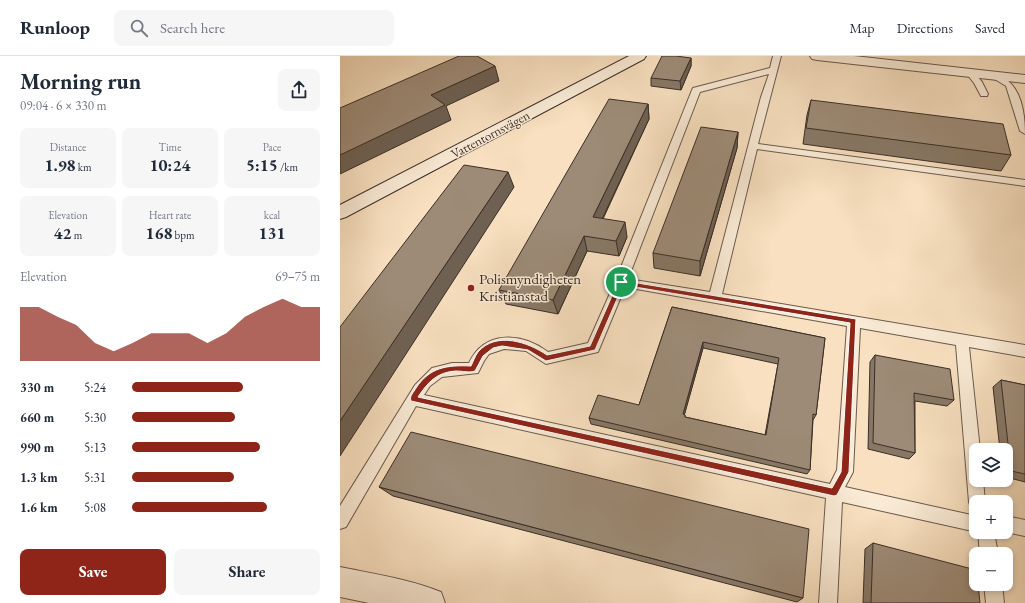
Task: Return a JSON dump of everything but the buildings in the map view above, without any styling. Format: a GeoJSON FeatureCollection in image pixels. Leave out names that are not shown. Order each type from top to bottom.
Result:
{"type":"FeatureCollection","features":[{"type":"Feature","properties":{"kind":"street","name":"Vattentornsvägen"},"geometry":{"type":"LineString","coordinates":[[340,213],[639,56]]}},
{"type":"Feature","properties":{"kind":"street"},"geometry":{"type":"LineString","coordinates":[[817,56],[1025,79]]}},
{"type":"Feature","properties":{"kind":"street"},"geometry":{"type":"LineString","coordinates":[[340,582],[394,593],[430,603]]}},
{"type":"Feature","properties":{"kind":"lane"},"geometry":{"type":"LineString","coordinates":[[715,298],[765,97],[777,56]]}},
{"type":"Feature","properties":{"kind":"lane"},"geometry":{"type":"LineString","coordinates":[[340,521],[413,399],[424,382],[433,374],[455,368],[473,369],[480,354],[491,346],[502,343],[530,347],[546,358],[592,348],[621,282],[696,90],[774,70]]}},
{"type":"Feature","properties":{"kind":"lane"},"geometry":{"type":"LineString","coordinates":[[970,73],[978,82],[984,94]]}},
{"type":"Feature","properties":{"kind":"lane"},"geometry":{"type":"LineString","coordinates":[[996,76],[1010,85],[1021,107],[1025,131]]}},
{"type":"Feature","properties":{"kind":"lane"},"geometry":{"type":"LineString","coordinates":[[753,146],[1025,183]]}},
{"type":"Feature","properties":{"kind":"lane"},"geometry":{"type":"LineString","coordinates":[[621,282],[1025,351]]}},
{"type":"Feature","properties":{"kind":"lane"},"geometry":{"type":"LineString","coordinates":[[828,603],[834,492],[845,472],[854,321]]}},
{"type":"Feature","properties":{"kind":"lane"},"geometry":{"type":"LineString","coordinates":[[962,340],[976,495]]}},
{"type":"Feature","properties":{"kind":"lane"},"geometry":{"type":"LineString","coordinates":[[413,399],[969,522]]}},
{"type":"Feature","properties":{"kind":"lane"},"geometry":{"type":"LineString","coordinates":[[1013,525],[1025,528]]}},
{"type":"Feature","properties":{"kind":"lane"},"geometry":{"type":"LineString","coordinates":[[994,591],[995,603]]}},
{"type":"Feature","properties":{"kind":"place","name":"Polismyndigheten Kristianstad"},"geometry":{"type":"Point","coordinates":[471,288]}},
{"type":"Feature","properties":{"kind":"route"},"geometry":{"type":"LineString","coordinates":[[621,282],[854,321],[845,472],[834,492],[413,399],[424,382],[433,374],[455,368],[473,369],[480,354],[491,346],[502,343],[530,347],[546,358],[592,348],[621,282]]}}]}
